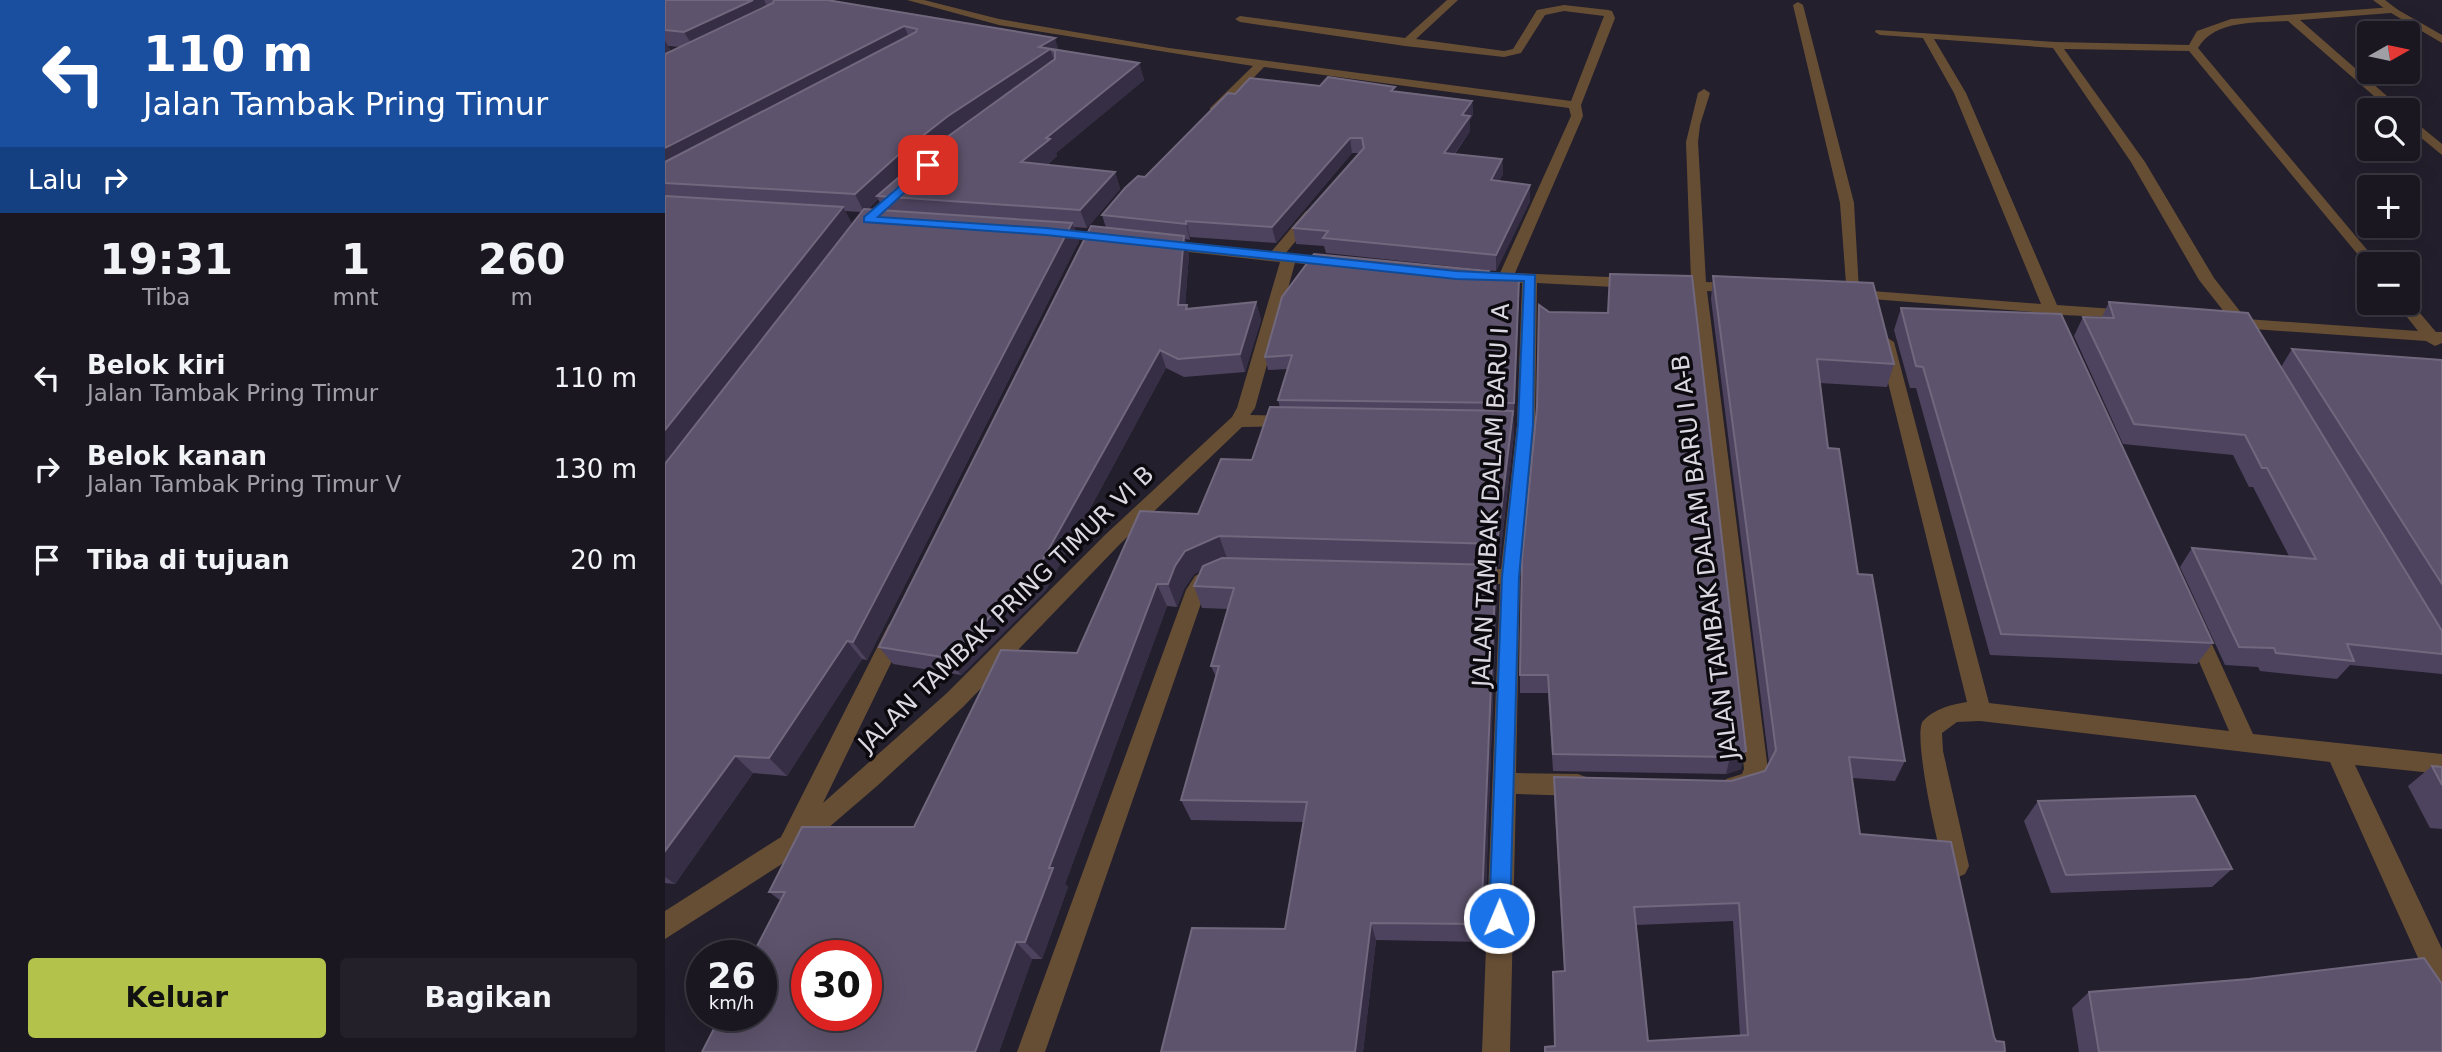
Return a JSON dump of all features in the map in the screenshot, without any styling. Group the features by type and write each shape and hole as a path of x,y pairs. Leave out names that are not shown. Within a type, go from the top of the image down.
{"street":[{"path":"912,0 968,16 1169,51 1575,106"},
{"path":"1405,43 1454,0"},
{"path":"2378,0 2442,40"},
{"path":"1240,19 1405,43 1512,53 1517,51 1541,12 1567,4 1608,13 1610,18 1575,106 1577,116 1506,277"},
{"path":"1798,5 1847,203 1845,294 1878,309 2051,309 2147,317"},
{"path":"2192,48 2201,33 2231,22 2393,10"},
{"path":"2291,17 2383,98"},
{"path":"1880,32 2056,45 2192,48 2362,252"},
{"path":"1926,35 1960,93 2063,335"},
{"path":"2056,45 2138,162 2207,280 2242,324 2256,348"},
{"path":"1200,125 1262,63"},
{"path":"1699,286 1692,142 1694,125 1704,93"},
{"path":"2420,131 2442,151"},
{"name":"JALAN TAMBAK PRING TIMUR VI B","path":"665,926 790,845 869,779 955,699 1113,539 1238,421 1246,408 1282,257 1317,207"},
{"path":"1088,244 1102,220"},
{"path":"1034,230 1088,244 1137,242 1345,264"},
{"path":"1456,275 1755,289"},
{"name":"JALAN TAMBAK DALAM BARU I A","path":"1496,1052 1510,577 1530,278"},
{"name":"JALAN TAMBAK DALAM BARU I A-B","path":"1699,286 1756,771 1751,782 1740,786 1712,787"},
{"path":"1878,309 1980,711"},
{"path":"2415,315 2439,341"},
{"path":"2215,322 2439,341"},
{"path":"1238,421 1306,422"},
{"path":"1031,1052 1196,590 1202,581 1227,569"},
{"path":"1456,576 1510,577"},
{"path":"790,845 907,610"},
{"path":"2188,616 2246,743"},
{"path":"1962,895 1931,751 1931,728 1953,713 1980,711 2442,764"},
{"path":"2338,754 2442,979"},
{"path":"1502,783 1600,785"}],"building":[{"path":"665,0 753,0 684,32 665,30"},
{"path":"774,0 827,0 1055,38 1039,47 1139,63 1046,138 1050,139 1021,162 1115,172 1080,210 877,196 939,143 1055,59 1055,51 1050,49 948,116 897,156 855,194 665,183 665,162 916,32 917,29 904,26 665,148 665,54 773,3"},
{"path":"1328,77 1395,87 1391,91 1472,101 1462,115 1470,116 1444,153 1502,159 1491,180 1530,185 1496,255 1323,238 1328,231 1293,228 1364,148 1362,138 1350,138 1272,227 1186,221 1186,224 1102,215 1125,188 1138,176 1145,177 1228,93 1235,94 1250,78 1320,86"},
{"path":"665,196 843,207 665,430"},
{"path":"864,209 1072,223 853,642 847,641 769,758 735,756 665,851 665,464"},
{"path":"1091,226 1184,236 1178,305 1187,305 1186,309 1256,302 1240,354 1178,359 1160,350 1036,572 948,658 879,647"},
{"path":"1314,254 1489,271 1486,276 1519,279 1514,403 1278,400 1292,355 1265,357 1282,297"},
{"path":"1610,274 1692,276 1746,751 1730,757 1553,754 1548,675 1520,675 1522,559 1537,407 1539,305 1549,312 1608,313"},
{"path":"1713,276 1873,283 1894,364 1817,359 1828,448 1839,449 1858,574 1872,575 1905,761 1849,757 1860,834 1951,842 1994,1037 1996,1041 2004,1042 2005,1052 1545,1052 1545,1047 1555,1046 1553,972 1565,971 1554,777 1731,781 1765,771 1776,750","holes":["1739,903 1748,1035 1648,1041 1634,907"]},
{"path":"2109,302 2248,313 2442,631 2442,654 2347,644 2354,661 2276,653 2274,648 2239,647 2192,548 2316,559 2267,468 2262,468 2245,435 2134,424 2083,317 2114,318"},
{"path":"1901,308 2061,314 2213,643 2001,634 1923,367 1916,366"},
{"path":"2292,349 2442,360 2442,584"},
{"path":"1270,407 1513,411 1497,544 1219,536 1185,551 1168,584 1157,584 1049,868 1053,868 1025,942 1016,942 975,1052 702,1052 713,1031 777,1031 777,940 760,940 785,892 769,892 802,827 914,827 1001,650 1077,653 1140,511 1198,514 1221,459 1252,460"},
{"path":"1222,558 1496,565 1481,924 1371,923 1355,1052 1161,1052 1192,928 1285,929 1307,802 1181,800 1219,666 1211,666 1234,588 1194,586 1203,566"},
{"path":"2432,766 2442,767 2442,785"},
{"path":"2195,796 2232,869 2066,875 2038,801"},
{"path":"2424,958 2442,984 2442,1052 2099,1052 2089,992 2249,979"}],"route":[{"path":"928,165 868,220 1046,231 1483,278 1530,278 1525,425 1510,577 1499,918"}]}
